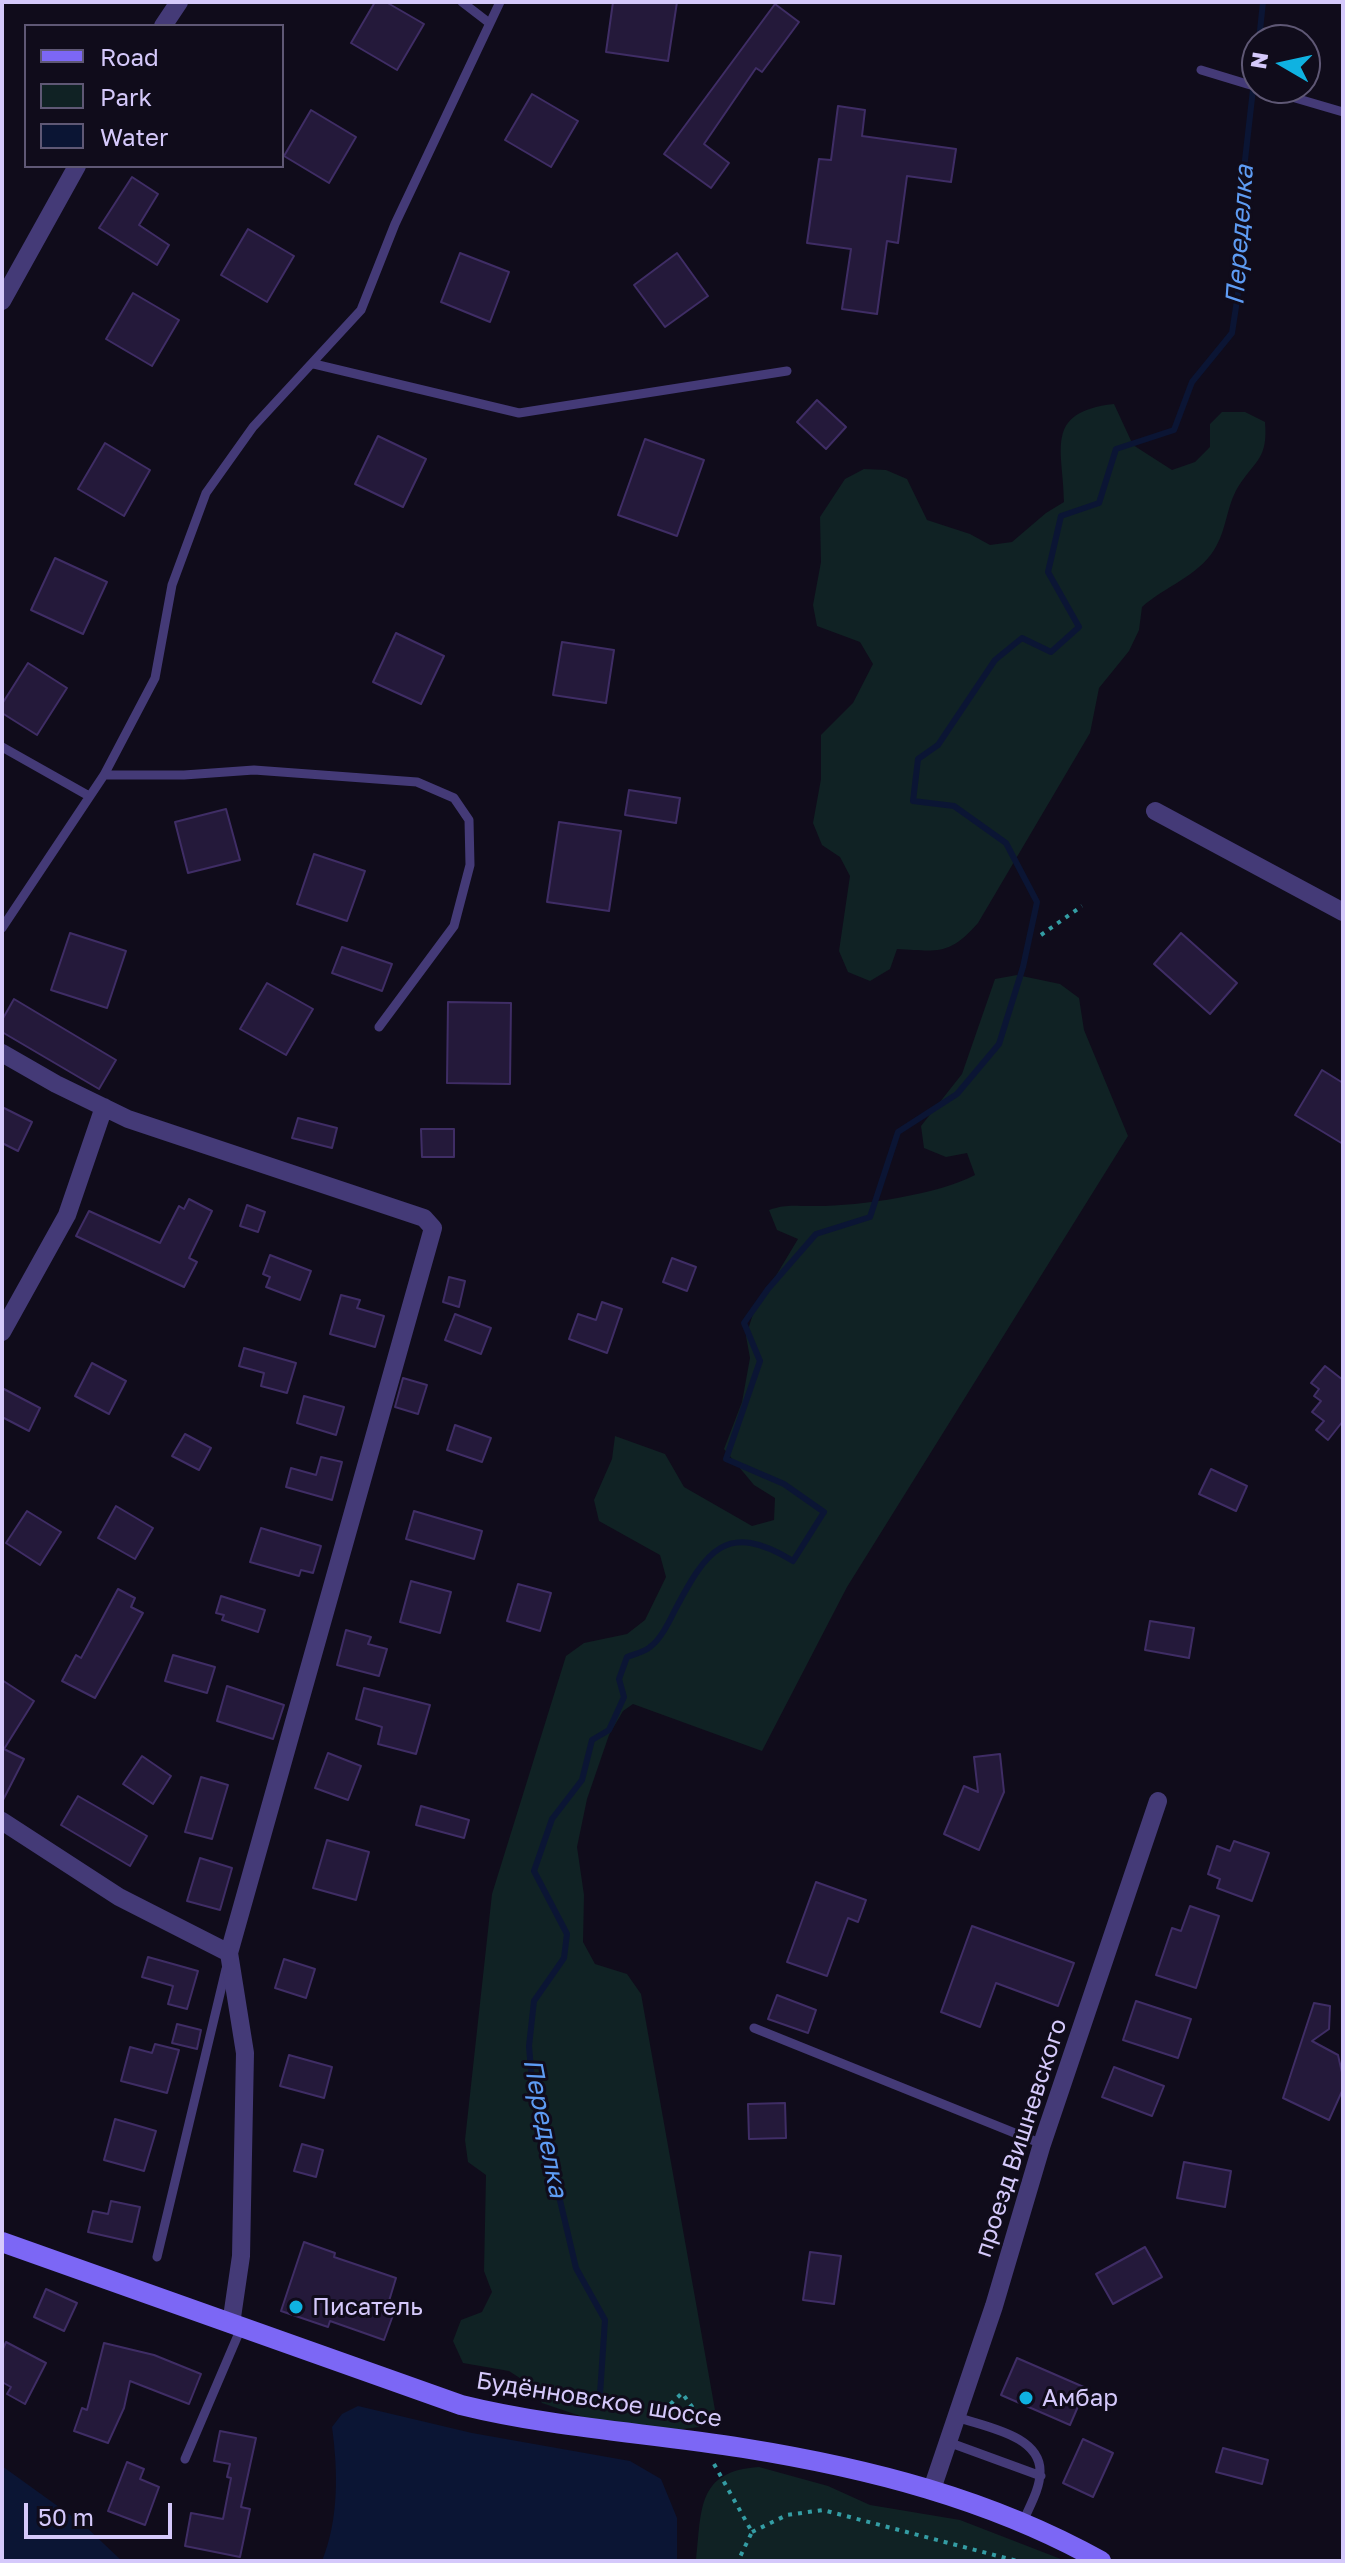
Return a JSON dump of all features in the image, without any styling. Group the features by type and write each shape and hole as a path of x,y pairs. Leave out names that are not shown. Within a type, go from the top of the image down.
{"main road":[{"name":"Будённовское шоссе","path":"2,2242 410,2389 503,2415 743,2448 858,2469 932,2489 1023,2522 1101,2561"}],"street":[{"path":"164,24 179,2"},
{"path":"2,301 76,168"},
{"path":"1155,811 1343,912"},
{"path":"2,1053 128,1119 424,1218 433,1228 229,1953 245,2053 241,2256 236,2326"},
{"path":"2,1332 67,1215 104,1107"},
{"name":"проезд Вишневского","path":"932,2489 994,2306 1042,2144 1158,1801"},
{"path":"2,1821 119,1897 229,1953"}],"lane":[{"path":"462,2 488,22"},
{"path":"2,928 104,775 155,678 172,585 206,493 253,427 361,310 395,224 500,2"},
{"path":"1201,70 1241,82"},
{"path":"1316,104 1343,112"},
{"path":"314,364 519,413 787,371"},
{"path":"2,747 89,796"},
{"path":"104,775 184,775 254,770 417,782 454,798 469,820 470,865 454,926 379,1027"},
{"path":"2,919 12,909"},
{"path":"157,2257 229,1953"},
{"path":"754,2028 1042,2144"},
{"path":"185,2459 236,2326"},
{"path":"956,2417 1023,2440 1039,2461 1041,2476 1023,2522"},
{"path":"948,2442 1041,2476"}],"path":[{"path":"1041,935 1082,906"},
{"path":"655,2420 682,2393"},
{"path":"710,2457 752,2532"},
{"path":"738,2561 752,2532 787,2515 823,2510 1017,2561"}],"green space":[{"path":"1114,404 1133,445 1172,470 1195,462 1210,447 1210,424 1222,412 1245,412 1265,422 1263,451 1234,495 1214,550 1199,567 1142,607 1139,630 1129,651 1099,688 1090,733 978,923 959,941 942,949 897,949 890,969 870,981 848,972 839,951 850,876 840,857 822,845 813,823 821,779 821,735 853,703 873,664 860,642 817,626 813,605 821,562 820,517 845,479 864,469 886,470 907,479 927,520 970,534 990,545 1012,542 1064,502 1061,451 1067,425 1091,408"},
{"path":"1017,975 1060,984 1079,998 1084,1030 1128,1136 847,1587 762,1751 633,1704 623,1711 609,1735 587,1799 577,1847 584,1895 583,1942 595,1964 627,1974 641,1994 715,2410 699,2427 675,2430 607,2425 542,2403 529,2384 509,2371 463,2363 453,2341 461,2320 482,2312 492,2292 484,2271 486,2175 468,2162 465,2140 492,1894 566,1656 584,1643 627,1634 645,1620 666,1577 660,1555 599,1521 594,1500 612,1459 615,1436 665,1454 684,1487 752,1526 774,1520 775,1498 754,1485 724,1449 742,1402 750,1358 746,1336 753,1314 798,1239 777,1230 769,1210 785,1206 829,1206 895,1198 940,1188 975,1175 967,1153 946,1157 924,1148 921,1126 962,1074 995,979"},
{"path":"759,2467 828,2486 870,2505 960,2520 1066,2561 696,2561 702,2510 713,2485 723,2476 738,2470"}],"water":[{"path":"358,2406 472,2433 630,2461 661,2479 677,2518 677,2561 322,2561 332,2529 336,2495 332,2427 342,2414"},
{"path":"2,2466 84,2525 122,2561 2,2561"}],"building":[{"path":"375,2 386,2 424,24 397,70 351,43"},
{"path":"613,2 677,2 668,61 606,52"},
{"path":"775,4 799,22 762,72 756,68 704,144 729,163 711,188 664,154"},
{"path":"532,94 578,121 551,167 505,140"},
{"path":"838,106 865,110 862,136 956,149 951,182 907,176 898,243 887,241 877,314 842,309 851,249 807,243 819,159 831,160"},
{"path":"311,110 356,137 329,183 284,156"},
{"path":"132,177 158,194 139,225 169,245 157,265 99,228"},
{"path":"248,229 294,256 267,302 221,275"},
{"path":"460,253 509,272 490,322 441,302"},
{"path":"677,253 708,296 665,327 634,285"},
{"path":"133,293 179,320 152,366 106,339"},
{"path":"817,400 846,427 826,449 797,422"},
{"path":"378,436 426,459 403,507 355,484"},
{"path":"645,439 704,460 677,536 618,515"},
{"path":"105,443 150,470 124,516 78,489"},
{"path":"55,558 107,582 83,634 31,610"},
{"path":"396,633 444,656 421,704 373,682"},
{"path":"562,642 614,650 606,703 553,695"},
{"path":"28,663 67,688 37,735 2,713 2,704"},
{"path":"629,790 680,798 676,823 625,815"},
{"path":"226,809 240,860 188,873 175,822"},
{"path":"559,822 621,831 609,911 547,902"},
{"path":"314,854 365,871 347,921 297,904"},
{"path":"70,933 126,951 107,1008 51,990"},
{"path":"1181,933 1237,983 1210,1014 1154,964"},
{"path":"342,947 392,964 382,991 332,973"},
{"path":"267,983 313,1009 286,1055 240,1029"},
{"path":"14,999 116,1060 99,1089 2,1032 2,1020"},
{"path":"448,1002 511,1003 510,1084 447,1083"},
{"path":"1322,1070 1343,1083 1343,1144 1295,1115"},
{"path":"2,1107 32,1122 18,1151 2,1143"},
{"path":"298,1118 337,1128 332,1148 292,1138"},
{"path":"421,1129 454,1129 454,1157 422,1157"},
{"path":"189,1199 212,1211 189,1258 197,1262 184,1287 76,1236 89,1211 160,1243 179,1206 184,1209"},
{"path":"247,1205 265,1212 258,1232 240,1226"},
{"path":"270,1255 311,1271 300,1300 266,1287 270,1277 263,1274"},
{"path":"672,1258 696,1267 687,1291 663,1282"},
{"path":"449,1277 465,1281 459,1307 443,1302"},
{"path":"341,1295 360,1300 357,1308 384,1316 375,1347 330,1334"},
{"path":"602,1302 622,1309 607,1353 569,1339 578,1314 596,1320"},
{"path":"455,1314 491,1328 481,1354 445,1340"},
{"path":"244,1348 296,1363 287,1393 261,1386 264,1373 239,1366"},
{"path":"92,1363 126,1381 109,1414 75,1396"},
{"path":"1325,1366 1343,1380 1343,1421 1328,1440 1316,1430 1324,1421 1312,1412 1321,1401 1314,1396 1319,1389 1311,1383"},
{"path":"403,1378 427,1385 418,1414 395,1407"},
{"path":"2,1388 40,1408 29,1431 2,1417"},
{"path":"304,1396 344,1407 336,1435 297,1423"},
{"path":"455,1425 491,1438 482,1462 447,1450"},
{"path":"185,1434 211,1448 199,1470 172,1456"},
{"path":"321,1457 342,1462 332,1500 286,1487 291,1468 316,1475"},
{"path":"1211,1469 1247,1486 1236,1511 1199,1494"},
{"path":"116,1506 153,1528 135,1559 98,1538"},
{"path":"27,1511 61,1532 40,1565 6,1543"},
{"path":"414,1511 482,1531 474,1559 406,1539"},
{"path":"261,1528 321,1546 313,1573 301,1570 299,1576 250,1562"},
{"path":"411,1581 451,1592 440,1633 400,1622"},
{"path":"518,1584 551,1593 540,1631 507,1621"},
{"path":"118,1589 135,1598 131,1607 143,1613 95,1698 62,1681 76,1655 81,1658"},
{"path":"221,1596 265,1610 258,1632 222,1620 224,1615 216,1613"},
{"path":"1150,1621 1194,1628 1189,1658 1145,1650"},
{"path":"346,1630 371,1637 368,1644 387,1649 379,1676 337,1665"},
{"path":"173,1655 215,1667 207,1693 165,1681"},
{"path":"2,1680 34,1701 4,1749 24,1759 2,1802"},
{"path":"227,1686 284,1705 273,1739 217,1721"},
{"path":"364,1688 430,1705 416,1754 378,1744 382,1727 356,1719"},
{"path":"328,1753 361,1766 348,1800 315,1788"},
{"path":"1000,1754 1004,1792 979,1850 944,1834 964,1786 978,1792 974,1757"},
{"path":"142,1756 171,1776 153,1804 123,1784"},
{"path":"201,1777 228,1785 212,1839 185,1832"},
{"path":"78,1796 147,1836 130,1866 61,1825"},
{"path":"421,1806 469,1820 464,1838 416,1825"},
{"path":"327,1840 369,1852 356,1900 313,1888"},
{"path":"1234,1841 1269,1853 1252,1901 1217,1888 1220,1879 1208,1874 1217,1846 1230,1851"},
{"path":"200,1858 232,1868 220,1910 187,1901"},
{"path":"816,1882 866,1900 858,1922 848,1918 827,1976 787,1962"},
{"path":"1190,1906 1219,1916 1196,1988 1156,1975 1172,1928 1181,1931"},
{"path":"972,1926 1074,1963 1058,2006 996,1983 980,2027 941,2012"},
{"path":"148,1957 198,1971 187,2009 168,2004 173,1986 142,1977"},
{"path":"284,1959 315,1969 306,1998 275,1988"},
{"path":"777,1995 816,2010 808,2033 768,2019"},
{"path":"1136,2001 1191,2019 1178,2058 1123,2040"},
{"path":"1314,2003 1330,2006 1329,2029 1312,2041 1338,2055 1343,2077 1343,2089 1329,2120 1283,2098"},
{"path":"177,2024 201,2030 197,2049 172,2043"},
{"path":"155,2044 179,2050 167,2093 121,2081 130,2047 152,2053"},
{"path":"289,2055 332,2067 324,2098 280,2086"},
{"path":"1114,2067 1164,2086 1152,2116 1102,2097"},
{"path":"785,2103 786,2138 749,2139 748,2104"},
{"path":"115,2119 156,2131 144,2171 104,2160"},
{"path":"302,2144 323,2150 316,2177 294,2171"},
{"path":"1184,2162 1231,2171 1225,2207 1177,2198"},
{"path":"111,2201 140,2207 132,2242 88,2232 93,2211 108,2214"},
{"path":"304,2242 335,2253 334,2257 396,2278 389,2301 397,2304 384,2340 330,2321 328,2327 281,2311"},
{"path":"1145,2247 1162,2277 1113,2304 1096,2274"},
{"path":"810,2252 841,2256 834,2304 803,2300"},
{"path":"46,2289 77,2303 64,2331 34,2317"},
{"path":"6,2342 46,2363 25,2404 7,2394 11,2387 2,2382 2,2351"},
{"path":"104,2343 154,2355 201,2374 189,2404 130,2381 124,2408 108,2443 74,2431 82,2408 87,2410"},
{"path":"1017,2358 1086,2388 1070,2425 1001,2395"},
{"path":"220,2431 256,2438 241,2507 250,2509 240,2557 185,2546 191,2513 223,2519 231,2478 227,2477 230,2464 214,2461"},
{"path":"1083,2439 1113,2453 1093,2497 1063,2483"},
{"path":"1223,2448 1268,2460 1262,2484 1216,2472"},
{"path":"127,2462 144,2469 140,2479 159,2487 145,2525 108,2511"}],"waterway":[{"name":"Переделка","path":"1261,24 1263,2"},
{"name":"Переделка","path":"600,2394 605,2320 576,2268 532,2082 529,2046 534,2001 564,1958 567,1934 534,1871 552,1819 582,1780 592,1740 609,1730 624,1697 619,1679 627,1657 645,1650 658,1640 697,1572 720,1548 734,1543 751,1543 793,1561 824,1512 784,1484 726,1459 760,1361 744,1323 768,1289 816,1234 870,1217 898,1132 957,1094 999,1044 1023,967 1037,902 1006,843 954,806 913,801 918,759 938,745 995,660 1022,638 1051,652 1079,627 1048,572 1061,516 1099,503 1116,449 1174,430 1192,382 1232,333 1243,261 1244,169 1251,104"}],"place":[{"name":"Писатель","path":"296,2307"},
{"name":"Амбар","path":"1026,2398"}]}
